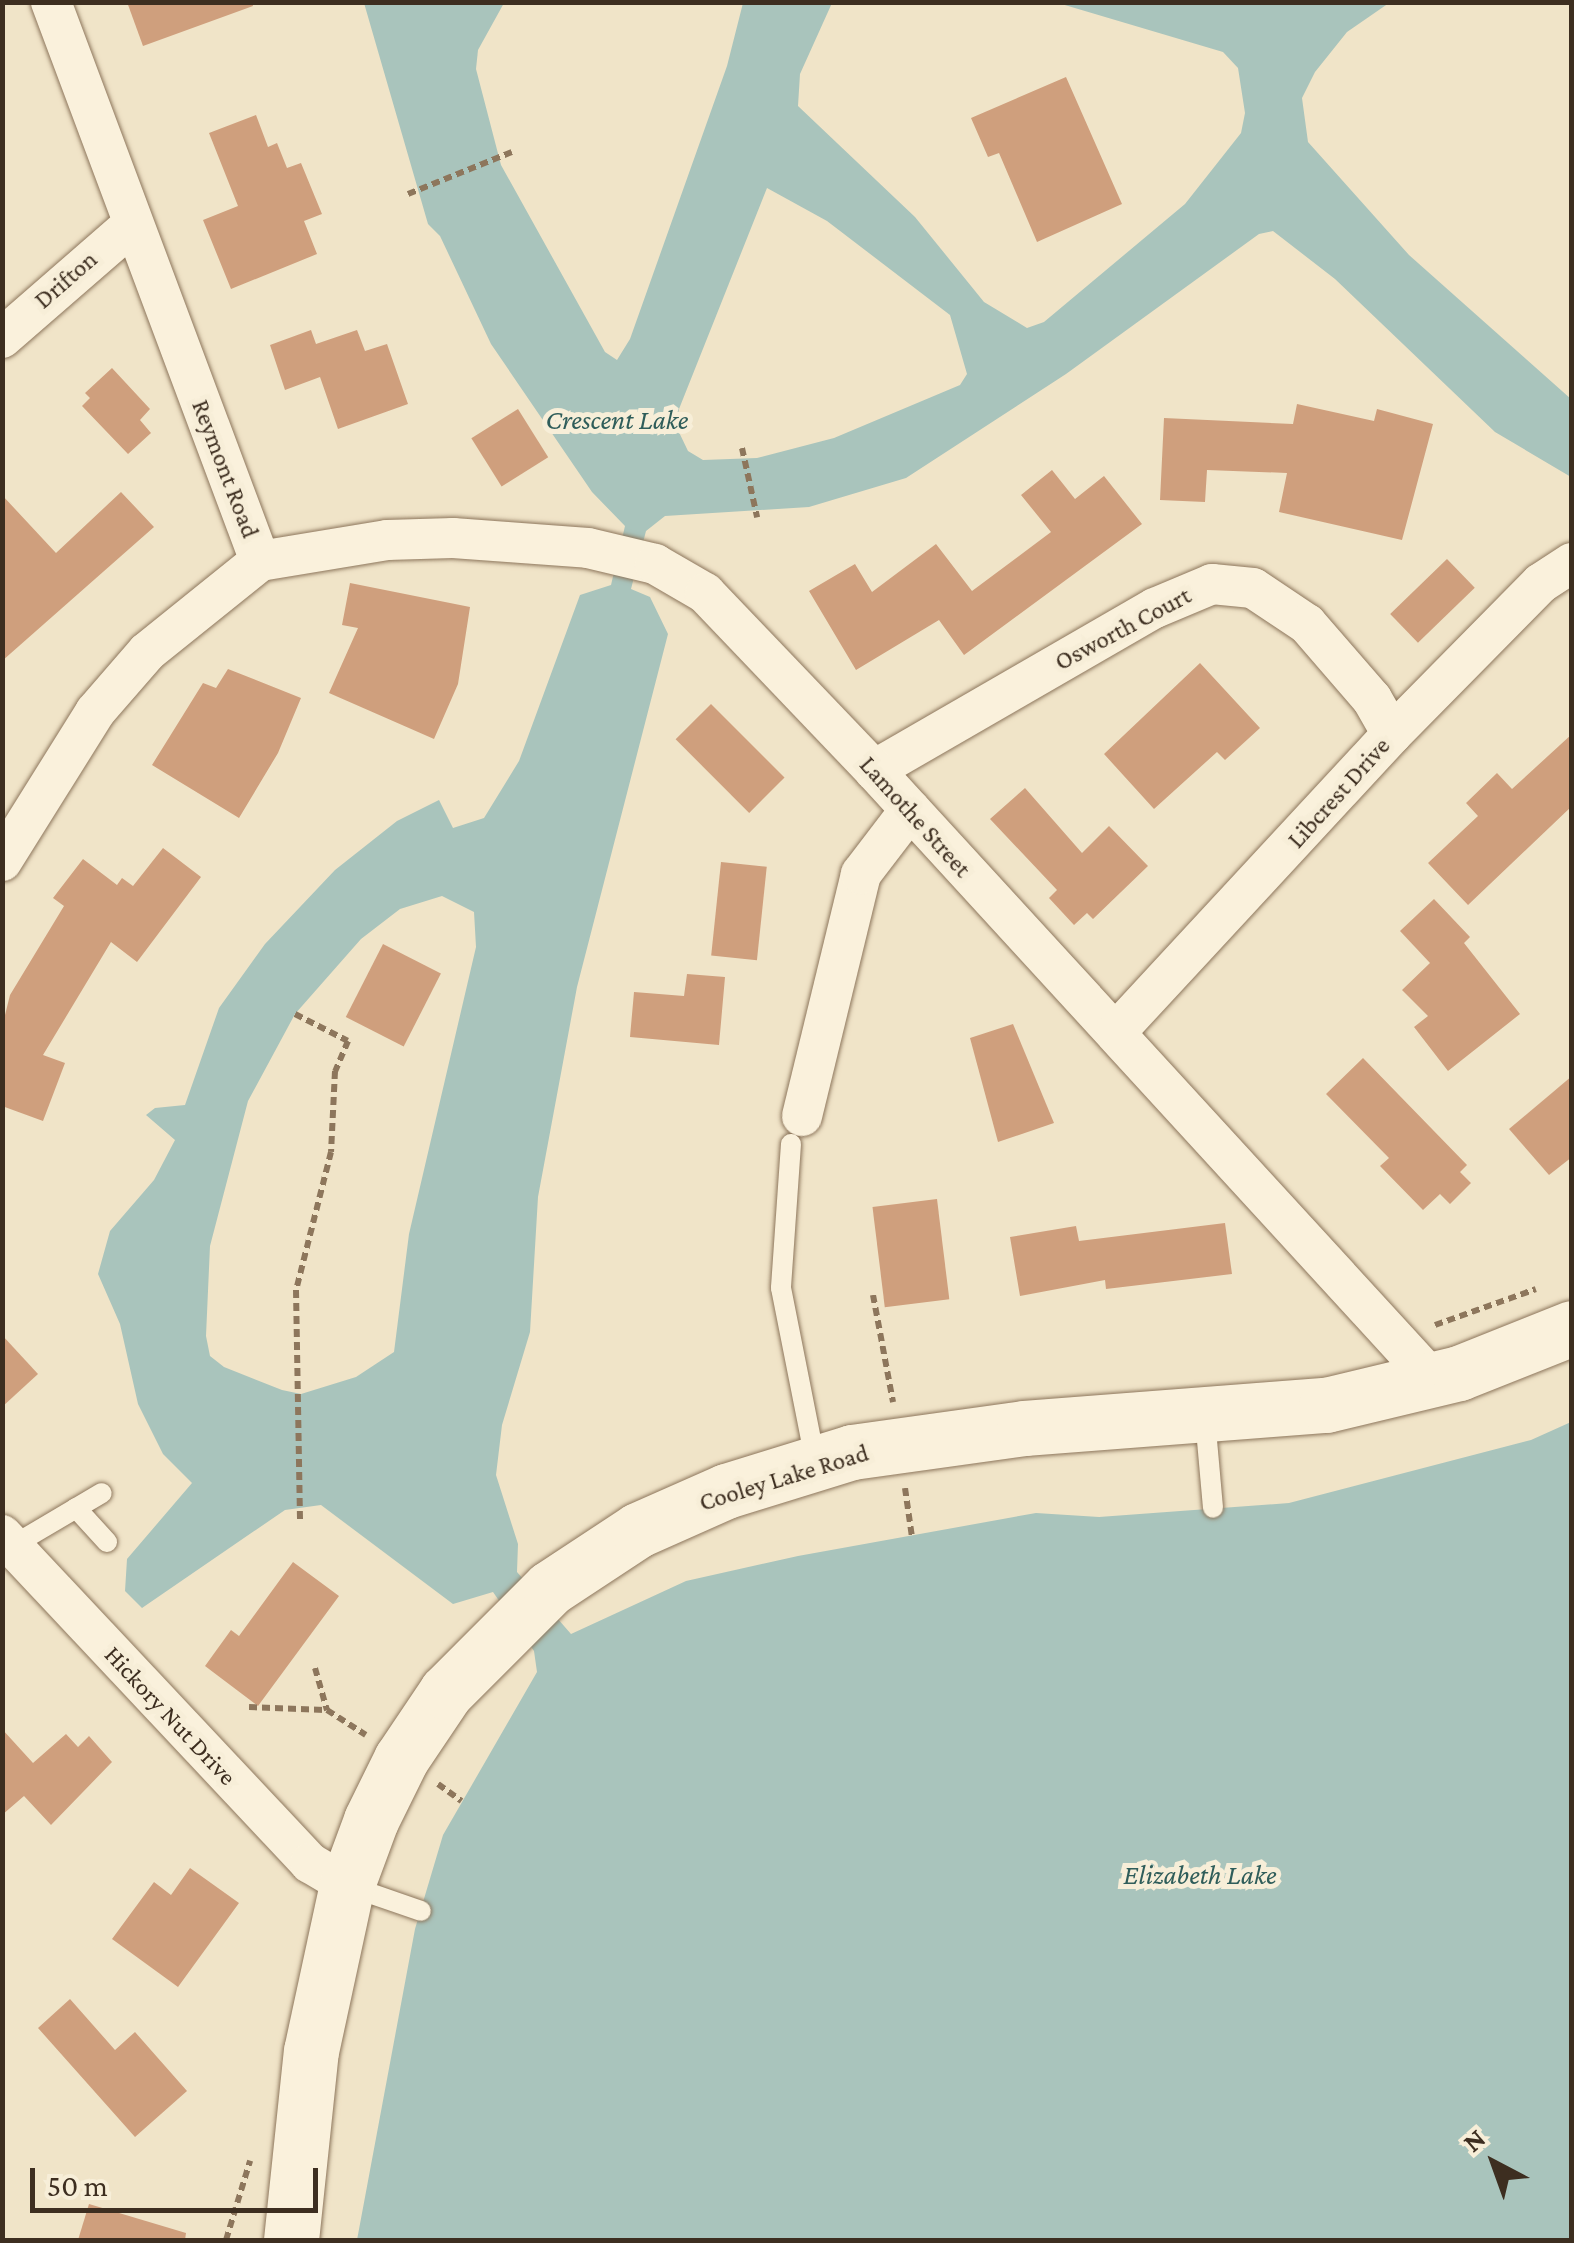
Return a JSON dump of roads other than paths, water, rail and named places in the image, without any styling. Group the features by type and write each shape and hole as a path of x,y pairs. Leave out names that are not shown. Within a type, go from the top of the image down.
{"main road":[{"name":"Cooley Lake Road","path":"291,2240 311,2051 347,1885 401,1759 446,1692 498,1634 550,1588 638,1530 816,1462 1024,1428 1326,1405 1433,1380 1563,1306"}],"street":[{"name":"Reymont Road","path":"2,861 95,712 147,652 260,561 51,2"},
{"name":"Drifton","path":"2,338 132,225"},
{"name":"Lamothe Street","path":"260,561 404,539 628,557 705,592 874,770 1433,1380"},
{"name":"Libcrest Drive","path":"1116,1032 1392,734 1541,583 1572,563"},
{"name":"Osworth Court","path":"874,770 1155,608 1212,584 1252,588 1307,624 1372,699 1392,734"},
{"path":"797,1130 861,874 910,810"},
{"name":"Hickory Nut Drive","path":"7,1540 283,1835 347,1885"}],"lane":[{"path":"797,1130 781,1288 816,1462"},
{"path":"1205,1416 1213,1508"},
{"path":"7,1540 102,1493"},
{"path":"76,1508 107,1542"},
{"path":"347,1885 420,1911"}],"water":[{"name":"Elizabeth Lake","path":"364,3 504,3 478,50 476,69 501,165 605,352 617,360 630,339 727,66 743,3 832,3 800,74 798,106 915,217 984,302 1027,328 1044,322 1185,204 1241,133 1245,113 1238,68 1223,52 1058,3 1389,3 1347,32 1315,72 1302,98 1308,142 1409,255 1571,399 1571,477 1495,432 1335,279 1273,231 1259,234 1066,374 906,478 809,507 665,516 646,531 631,589 650,597 668,634 577,987 538,1197 530,1332 502,1425 496,1475 518,1544 517,1572 571,1634 686,1581 798,1556 1036,1513 1099,1517 1289,1503 1531,1440 1571,1422 1571,2240 357,2240 415,1929 443,1835 537,1672 534,1651 493,1592 453,1604 321,1505 285,1510 142,1608 125,1591 127,1559 192,1483 163,1454 138,1404 120,1324 98,1274 110,1231 154,1180 175,1140 146,1115 155,1108 185,1105 219,1008 265,944 335,870 397,821 439,800 453,828 484,818 519,761 580,595 611,585 625,526 592,492 491,344 440,236 428,224","holes":["767,188 827,221 950,315 967,374 960,385 834,438 757,458 703,460 688,451 676,426 679,409","442,896 474,912 476,947 409,1234 394,1352 356,1377 301,1394 282,1390 224,1367 210,1356 206,1336 210,1246 248,1101 295,1014 361,939 400,909"]}],"water label":[{"name":"Crescent Lake","path":"617,420"}]}
